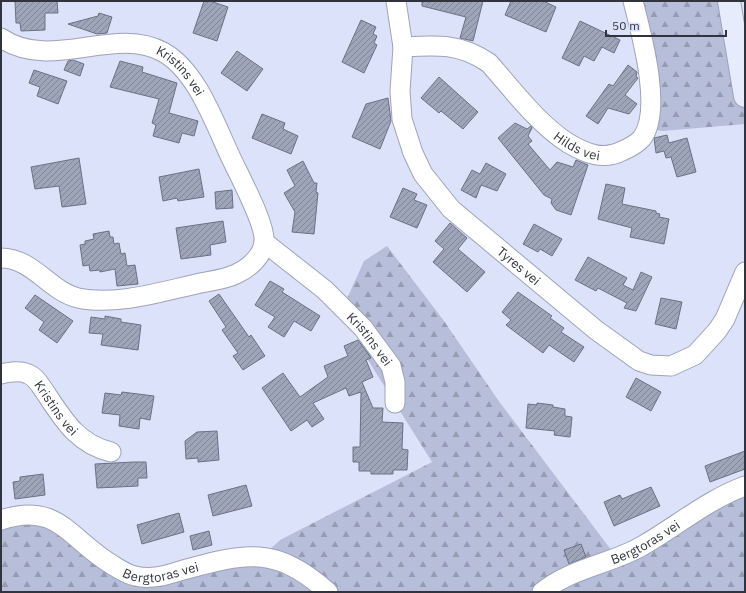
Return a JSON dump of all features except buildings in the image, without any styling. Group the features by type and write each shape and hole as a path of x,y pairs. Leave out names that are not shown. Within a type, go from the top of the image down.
{"street":[{"name":"Tyres vei","path":"396,1 402,47 400,91 402,119 413,153 431,186 451,209 596,330 639,361 650,365 671,366 695,355 717,330 725,319 745,272"},
{"name":"Hilds vei","path":"402,47 441,45 458,47 480,57 489,63 549,128 566,142 590,154 611,155 628,149 642,137 648,126 650,116 647,61 633,1"},
{"path":"729,1 745,96"},
{"name":"Kristins vei","path":"1,38 19,47 38,51 142,44 164,52 175,61 186,72 210,113 247,191 260,223 264,242 325,290 363,328 390,366 395,382 395,403"},
{"path":"1,258 25,263 57,287 77,298 113,300 166,291 236,274 257,258 264,242"},
{"name":"Kristins vei","path":"1,374 13,372 29,374 37,381 76,434 90,445 110,452"},
{"name":"Bergtoras vei","path":"542,592 574,574 636,549 713,500 745,486"},
{"name":"Bergtoras vei","path":"1,520 20,514 29,514 53,519 106,561 124,572 135,576 160,576 226,558 261,556 291,565 311,578 328,592"}],"green space":[{"path":"644,1 732,1 745,60 745,124 663,131 645,129 638,28"},
{"path":"387,246 444,321 498,400 612,551 745,493 745,592 1,592 1,525 24,517 102,555 172,577 263,556 280,540 432,462 366,357 345,303 364,261"}]}
